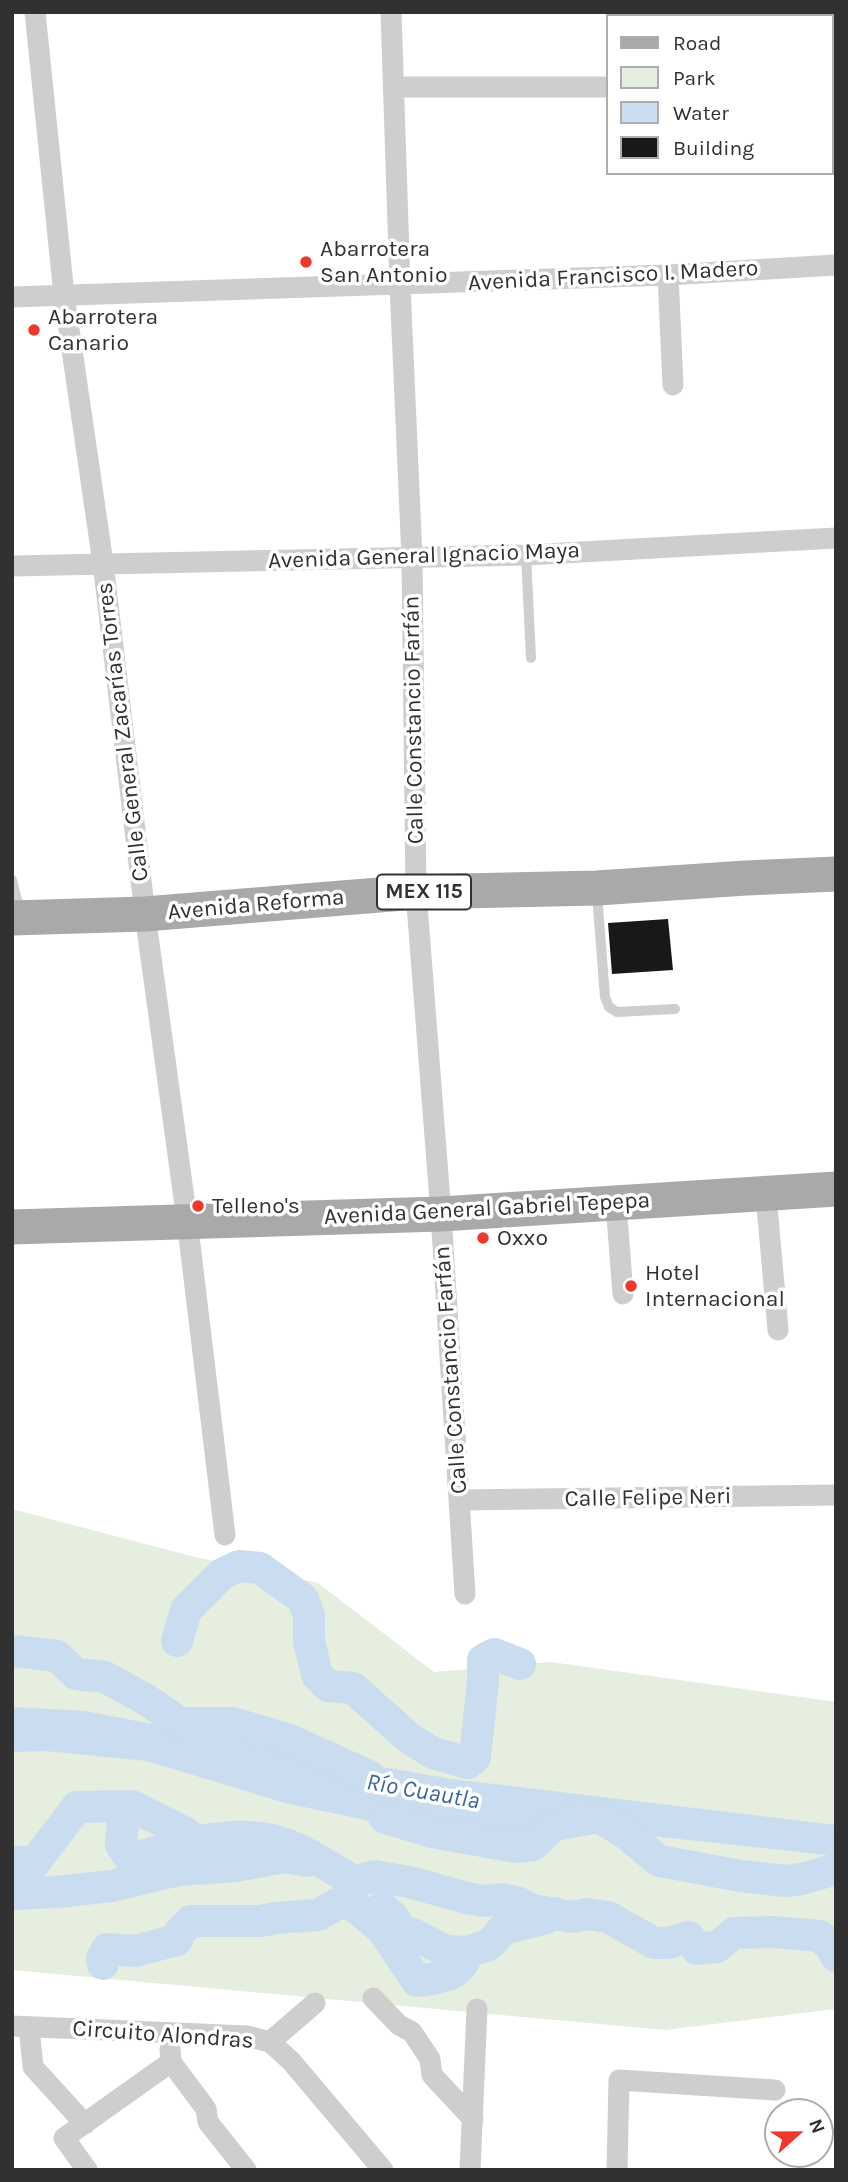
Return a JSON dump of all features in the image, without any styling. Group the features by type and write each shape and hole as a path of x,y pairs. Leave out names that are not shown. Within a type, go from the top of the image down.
{"main road":[{"name":"Avenida Reforma","path":"17,918 145,914 416,892 597,888 836,874"},
{"name":"Avenida General Gabriel Tepepa","path":"12,1227 441,1214 836,1189"}],"street":[{"name":"Calle General Zacarías Torres","path":"34,12 64,295 103,563 225,1535"},
{"name":"Calle Constancio Farfán","path":"391,12 412,558 416,892 441,1214 465,1594"},
{"path":"393,87 606,87"},
{"name":"Avenida Francisco I. Madero","path":"12,297 668,275 836,265"},
{"path":"668,275 673,386"},
{"name":"Avenida General Ignacio Maya","path":"12,566 526,555 836,538"},
{"path":"766,1195 778,1330"},
{"path":"617,1204 623,1294"},
{"name":"Calle Felipe Neri","path":"460,1500 836,1496"},
{"path":"373,1998 399,2025 412,2032 430,2059 432,2075 472,2119"},
{"path":"270,2042 316,2003"},
{"path":"470,2170 477,2009"},
{"path":"20,2026 33,2067 85,2124"},
{"name":"Circuito Alondras","path":"20,2026 247,2036 270,2042 291,2061 383,2170"},
{"path":"169,2033 171,2062 206,2109 208,2122 246,2170"},
{"path":"87,2170 64,2138 171,2062"},
{"path":"617,2170 619,2080 775,2090"}],"lane":[{"path":"526,555 531,658"},
{"path":"12,880 17,918"},
{"path":"597,888 605,997 609,1007 617,1012 675,1009"}],"green space":[{"path":"12,1509 195,1557 318,1583 434,1672 551,1662 836,1702 836,2009 665,2030 12,1970"}],"water":[{"path":"12,1707 85,1711 452,1779 836,1825 836,1856 588,1829 537,1833 413,1830 285,1803 147,1761 45,1751 12,1752"}],"building":[{"path":"668,919 673,970 612,974 608,923"}],"waterway":[{"path":"177,1641 186,1610 222,1574 239,1566 260,1568 303,1599 309,1615 309,1641 317,1675 328,1686 353,1688 409,1738 433,1753 468,1763 475,1757 483,1660 494,1654 520,1664"},
{"path":"12,1651 57,1656 76,1674 105,1677 145,1699 180,1723 233,1723 290,1740 369,1776"},
{"path":"12,1862 35,1862 77,1807 132,1806 184,1832 196,1841 241,1837 279,1842 355,1882 374,1876 409,1882 467,1898 485,1901 503,1899 533,1910 572,1917 587,1914 608,1917 654,1943 667,1943 689,1937 697,1949 717,1947 734,1933 774,1932 820,1936 830,1945 836,1956"},
{"path":"116,1807 123,1821 121,1845 131,1859 185,1843 209,1845"},
{"name":"Río Cuautla","path":"385,1818 432,1832 516,1847 533,1845 554,1825 599,1817 624,1832 659,1861 740,1876 786,1881 836,1869"},
{"path":"12,1894 111,1886 179,1870 235,1866 285,1857 308,1861"},
{"path":"103,1964 102,1958 107,1949 135,1951 177,1940 180,1932 191,1921 261,1921 318,1915 339,1903 352,1904 382,1929 417,1981 456,1971 465,1960 466,1952"},
{"path":"382,1907 393,1917 402,1932 413,1934 446,1951 466,1952 489,1945 503,1929 543,1919 555,1913"}],"place":[{"name":"Abarrotera San Antonio","path":"306,262"},
{"name":"Abarrotera Canario","path":"34,330"},
{"name":"Telleno's","path":"198,1206"},
{"name":"Oxxo","path":"483,1238"},
{"name":"Hotel Internacional","path":"631,1286"}]}
